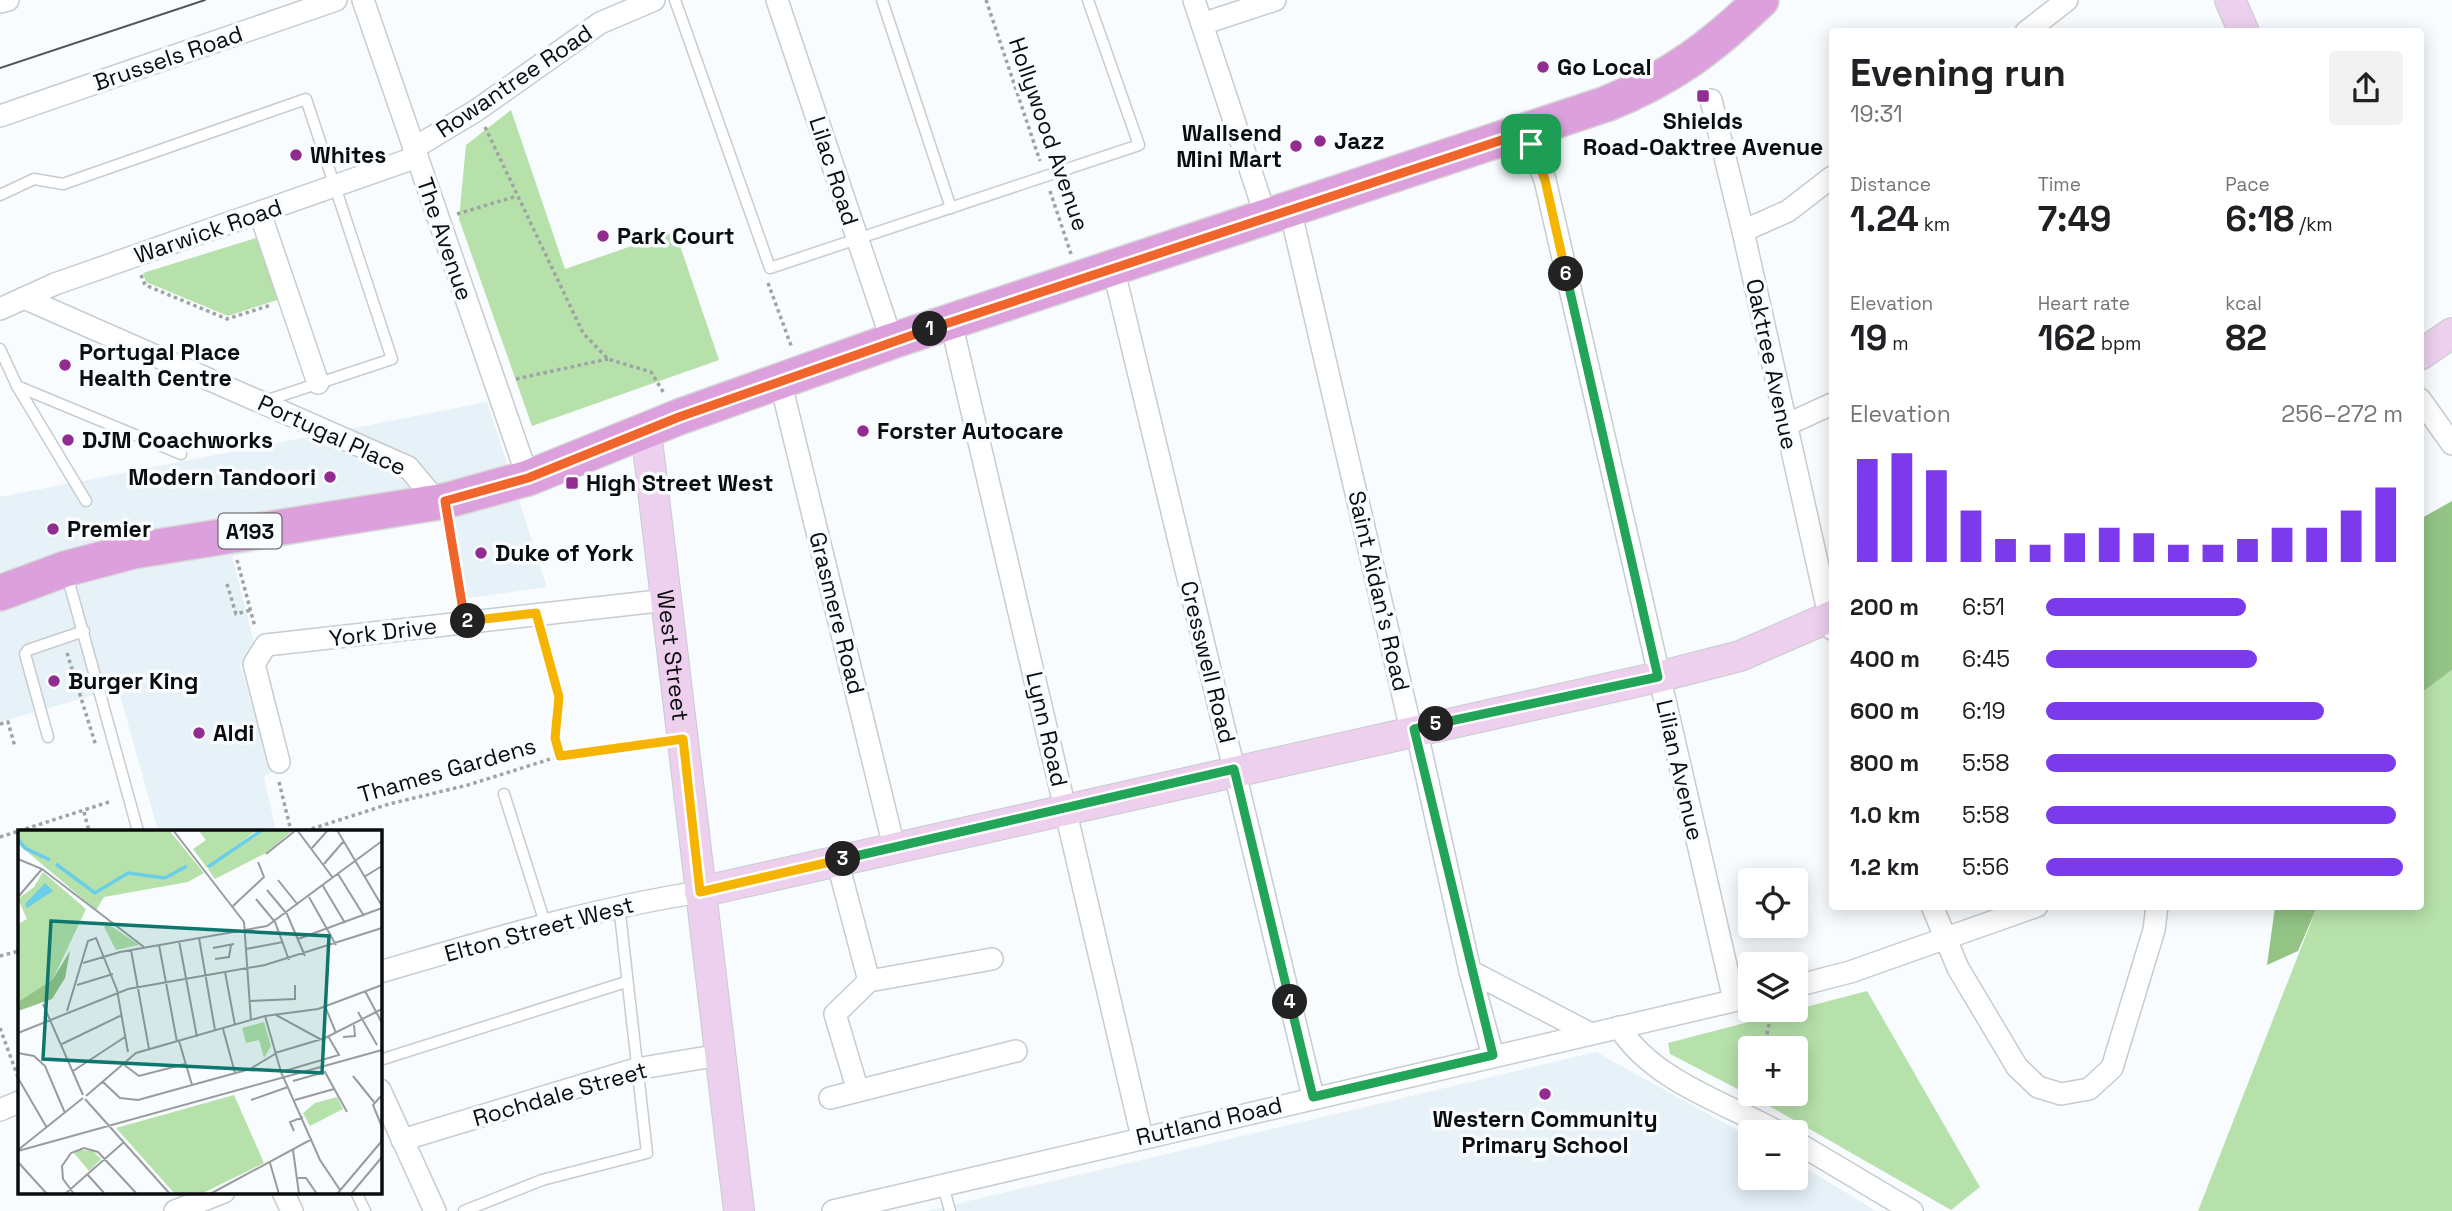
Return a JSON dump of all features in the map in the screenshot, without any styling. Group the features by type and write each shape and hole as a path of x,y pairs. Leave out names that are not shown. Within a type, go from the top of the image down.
{"main road":[{"name":"A193","path":"0,593 65,569 133,551 441,501 528,478 679,417 891,341 1606,104 1667,78 1724,36 1761,0"}],"street":[{"path":"0,2 8,0"},
{"name":"Brussels Road","path":"0,116 335,0"},
{"name":"The Avenue","path":"363,0 528,478"},
{"name":"Rowantree Road","path":"415,152 600,23 654,0"},
{"name":"Lilac Road","path":"777,0 891,341"},
{"name":"Saint Aidan's Road","path":"1194,0 1278,214 1408,717 1414,729 1470,971 1493,1055"},
{"path":"1202,24 1275,0"},
{"path":"2030,28 2067,0"},
{"path":"2230,0 2242,28"},
{"name":"Oaktree Avenue","path":"1710,100 1744,231 1829,612"},
{"name":"Lilian Avenue","path":"1526,132 1545,180 1658,677 1738,984"},
{"name":"Warwick Road","path":"0,309 134,257 335,186 415,152"},
{"path":"1744,231 1788,211 1829,179"},
{"path":"260,213 318,383"},
{"name":"Cresswell Road","path":"1113,267 1313,1097"},
{"name":"Portugal Place","path":"24,298 408,467 441,501"},
{"name":"Lynn Road","path":"951,322 1142,1137"},
{"path":"2424,352 2452,333"},
{"name":"Grasmere Road","path":"791,376 894,847"},
{"path":"1786,425 1829,405"},
{"path":"2424,405 2452,444"},
{"name":"West Street","path":"646,431 739,1211"},
{"name":"York Drive","path":"264,649 536,613 667,600"},
{"path":"700,892 1234,769 1658,677 1740,656 1829,622"},
{"path":"264,649 254,664 279,762"},
{"path":"837,860 869,981"},
{"name":"Elton Street West","path":"382,971 545,923 618,905 700,892"},
{"path":"1933,910 1958,968 2024,1076 2046,1091 2070,1094 2097,1083 2116,1058 2154,930 2156,910"},
{"path":"1808,983 1850,972 2026,910"},
{"path":"858,1091 835,1014 869,981 992,959"},
{"path":"1470,971 1591,1034"},
{"name":"Rutland Road","path":"833,1211 1738,1000"},
{"path":"1619,1027 1629,1042 1655,1067 1755,1120"},
{"path":"830,1098 1016,1051"},
{"name":"Rochdale Street","path":"402,1140 636,1069 720,1055"},
{"path":"382,1095 435,1211"},
{"path":"0,1110 18,1102"},
{"path":"1808,1149 1912,1211"},
{"path":"175,1211 219,1194"},
{"path":"284,1194 292,1211"}],"lane":[{"path":"675,0 770,268 1139,145 1088,0"},
{"path":"882,0 951,208"},
{"path":"0,195 34,179 63,184 306,99 392,359 261,402"},
{"path":"0,349 17,386 86,501"},
{"path":"17,386 181,454"},
{"path":"65,569 138,830"},
{"path":"536,613 559,697"},
{"path":"48,737 25,654 28,650 84,631"},
{"path":"504,794 545,923"},
{"path":"464,1211 542,1180 648,1153 618,905"},
{"path":"382,1059 626,982"},
{"path":"943,1185 950,1211"},
{"path":"357,1194 365,1211"}],"path":[{"name":"Hollywood Avenue","path":"986,0 1080,279"},
{"path":"477,110 583,333 608,359 651,373 679,417"},
{"path":"438,220 517,196"},
{"path":"134,257 145,285 227,319 289,299"},
{"path":"770,268 766,276 791,376"},
{"path":"494,383 608,359"},
{"path":"441,501 465,622"},
{"path":"230,534 264,649"},
{"path":"227,584 236,614 251,610"},
{"path":"63,638 96,749"},
{"path":"559,697 555,738 560,756"},
{"path":"0,724 8,722 15,747"},
{"name":"Thames Gardens","path":"310,830 389,803 468,785 560,756 683,739"},
{"path":"279,762 283,773 277,776 290,830"},
{"path":"22,830 112,803 109,793"},
{"path":"84,812 89,830"},
{"path":"0,837 18,831"},
{"path":"0,956 18,951"},
{"path":"0,1028 18,1077"}],"shaded area":[{"path":"487,402 547,587 462,599 445,518 232,556 254,642 240,665 272,772 264,777 276,830 158,830 118,688 0,722 0,497"},
{"name":"Western Community Primary School","path":"1596,1052 1738,1130 1738,1190 1808,1190 1808,1169 1876,1211 927,1211"}],"green space":[{"path":"511,110 565,269 675,231 719,360 532,426 459,219 466,145"},
{"path":"256,238 280,299 228,316 146,282 143,273"},
{"path":"2452,501 2452,670 2424,691 2424,517"},
{"path":"2452,670 2452,1211 2198,1211 2316,910 2424,910 2424,691"},
{"path":"2275,910 2316,910 2298,951 2267,965"},
{"path":"1867,991 1980,1187 1951,1210 1808,1128 1808,1120 1794,1120 1769,1106 1808,1106 1808,1036 1738,1036 1738,1089 1670,1054 1668,1043 1748,1022 1808,1022 1808,1006"}],"tram line":[{"path":"0,68 205,0"}],"place":[{"name":"Go Local","path":"1543,67"},
{"name":"Shields Road-Oaktree Avenue","path":"1703,96"},
{"name":"Jazz","path":"1320,141"},
{"name":"Wallsend Mini Mart","path":"1296,146"},
{"name":"Whites","path":"296,155"},
{"name":"Park Court","path":"603,236"},
{"name":"Portugal Place Health Centre","path":"65,365"},
{"name":"Forster Autocare","path":"863,431"},
{"name":"DJM Coachworks","path":"68,440"},
{"name":"Modern Tandoori","path":"330,477"},
{"name":"High Street West","path":"572,483"},
{"name":"Premier","path":"53,529"},
{"name":"Duke of York","path":"481,553"},
{"name":"Burger King","path":"54,681"},
{"name":"Aldi","path":"199,733"},
{"name":"Western Community Primary School","path":"1545,1094"}],"route":[{"path":"1526,132 1531,144 1545,180 1658,677 1414,729 1470,971 1493,1055 1313,1097 1234,769 700,892 683,739 560,756 555,738 559,697 536,613 465,622 445,501 528,478 679,417 780,380 1113,267 1526,132"}]}
